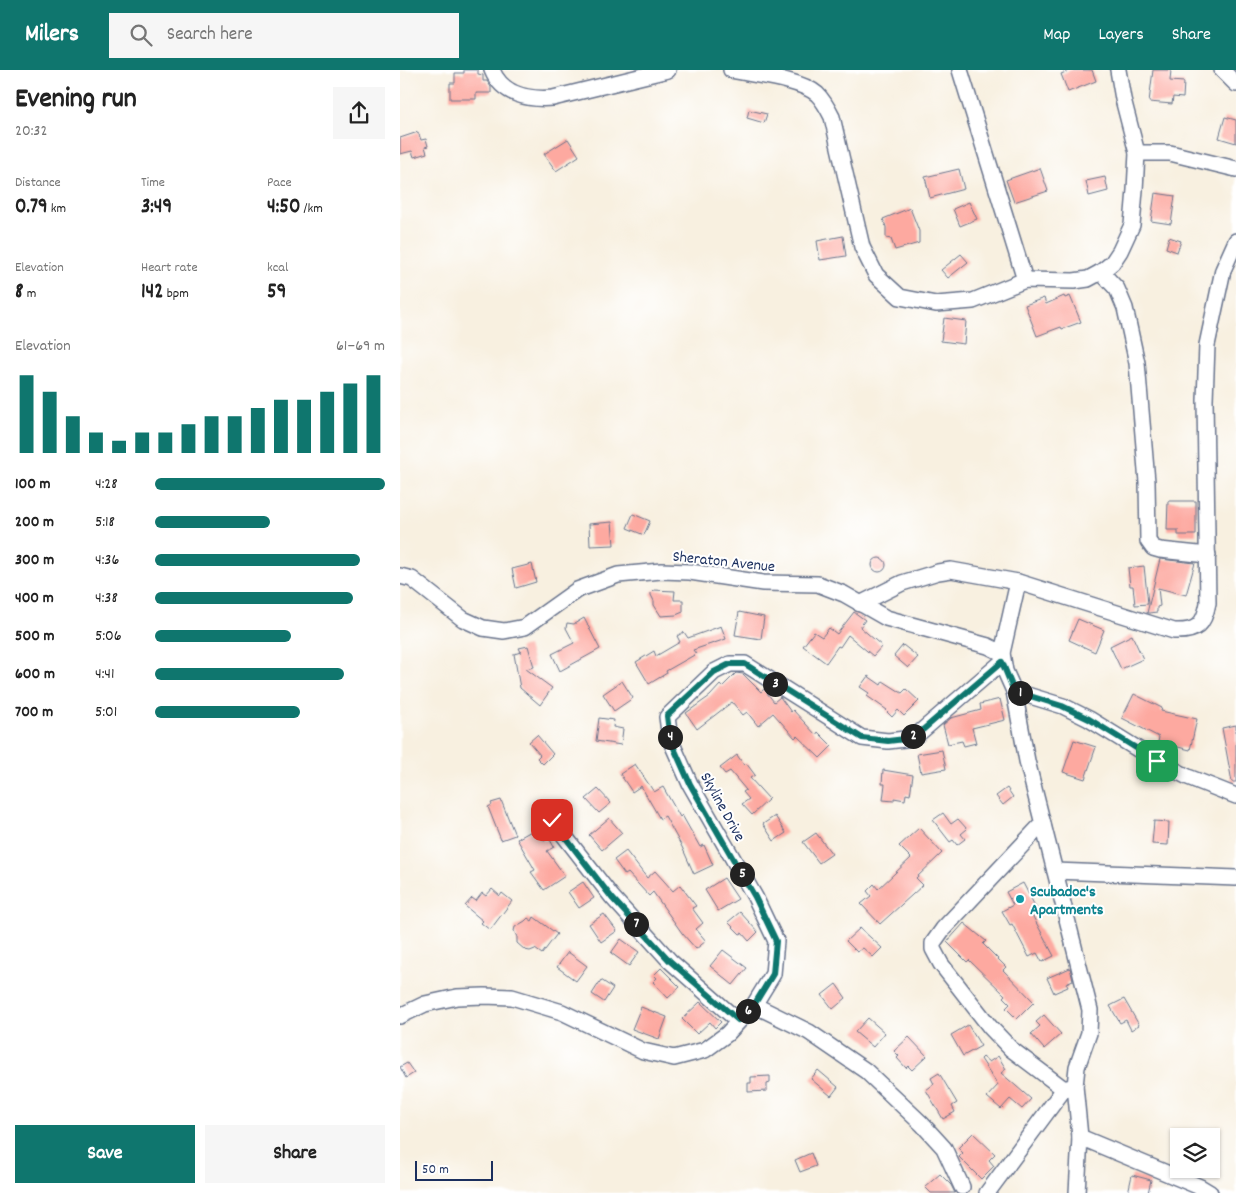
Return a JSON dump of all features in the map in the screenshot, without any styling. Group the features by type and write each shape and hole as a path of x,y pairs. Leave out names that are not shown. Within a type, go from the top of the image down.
{"street":[{"path":"492,70 494,76 506,88 520,96 537,99 553,98 668,70"},
{"path":"731,70 806,87 817,94 826,105 832,117 862,248 876,275 900,296 936,304 972,301 1025,280 1074,281 1088,279 1112,263 1132,225 1137,154 1123,99 1118,70"},
{"path":"960,70 1025,280"},
{"path":"1222,70 1236,84"},
{"path":"1137,154 1170,153 1236,168"},
{"path":"860,604 902,583 951,570 1018,582 1174,631 1189,632 1201,625 1206,615 1208,603 1205,400 1207,344 1224,270 1236,241"},
{"path":"1101,272 1116,289 1125,308 1137,363 1146,482 1148,541 1153,548 1160,550 1208,555"},
{"name":"Sheraton Avenue","path":"400,576 412,580 463,619 483,628 504,631 525,627 577,590 618,575 690,572 763,583 818,584 844,594 886,618 988,646 1002,657"},
{"path":"986,1193 1069,1087 1089,1033 1090,1010 1027,761 1014,691 1002,657 1018,582"},
{"name":"Skyline Drive","path":"400,1016 425,1004 457,997 512,997 562,1012 643,1051 674,1058 705,1050 727,1034 754,1005 773,974 776,941 755,897 690,784 670,739 667,716 714,672 730,664 745,664 862,738 888,741 905,739 918,734 931,724 1002,657"},
{"path":"1014,691 1062,706 1089,719 1157,761 1188,777 1236,796"},
{"path":"552,820 612,898 664,954 738,1020"},
{"path":"1043,823 942,929 933,943 933,949 941,964 990,1027 1012,1049 1069,1087 1080,1137 1077,1193"},
{"path":"1055,871 1236,878"},
{"path":"754,1005 809,1032 866,1071 922,1124 944,1148 962,1187"},
{"path":"1080,1137 1200,1187 1210,1193"}],"building":[{"path":"464,70 478,70 478,74 483,75 483,81 487,81 491,87 491,93 476,93 476,99 450,99 450,83 455,83 455,73 464,73"},
{"path":"1071,70 1092,70 1096,81 1068,92 1061,74"},
{"path":"1153,70 1171,70 1170,81 1184,82 1183,98 1173,97 1172,104 1149,102"},
{"path":"749,110 767,114 764,123 747,118"},
{"path":"1225,117 1236,120 1236,143 1219,138"},
{"path":"418,132 421,140 426,139 428,146 425,147 427,153 414,157 412,151 400,154 400,138"},
{"path":"568,139 579,156 556,171 544,154"},
{"path":"1040,168 1048,191 1014,202 1006,180"},
{"path":"959,169 964,189 930,198 925,177"},
{"path":"1105,177 1108,191 1089,196 1086,181"},
{"path":"1155,193 1175,196 1171,224 1151,221"},
{"path":"969,202 977,219 960,226 953,209"},
{"path":"910,208 919,231 919,243 895,250 891,239 886,238 886,227 883,219"},
{"path":"843,236 846,256 820,260 817,241"},
{"path":"1169,237 1181,241 1177,252 1166,248"},
{"path":"961,254 968,262 948,278 941,270"},
{"path":"1064,296 1065,298 1070,296 1081,322 1037,336 1025,305 1044,298 1046,304"},
{"path":"944,318 966,321 964,344 941,341"},
{"path":"1168,501 1196,501 1196,535 1178,535 1178,530 1167,530"},
{"path":"633,514 650,521 644,535 627,528"},
{"path":"612,522 614,545 590,546 589,524"},
{"path":"879,558 884,560 886,565 884,570 879,572 874,570 872,565 874,560"},
{"path":"1160,559 1195,563 1186,595 1158,588 1160,606 1157,607 1157,612 1147,613"},
{"path":"532,564 536,582 516,588 512,569"},
{"path":"1144,566 1148,604 1135,605 1133,586 1130,586 1128,568"},
{"path":"654,590 675,591 674,600 683,600 683,612 676,615 661,616 654,605 651,595"},
{"path":"739,612 764,617 761,639 735,635"},
{"path":"854,612 865,620 860,627 882,646 873,656 848,635 826,663 803,646 814,632 822,637 829,628 837,634"},
{"path":"584,618 600,649 560,671 552,654 574,643 566,628 567,623 574,624"},
{"path":"1078,619 1104,630 1095,652 1069,640"},
{"path":"721,626 726,639 693,650 696,654 666,671 667,673 649,684 636,662 654,651 656,656 680,642 677,636 684,632 688,638"},
{"path":"1132,635 1143,659 1121,669 1110,646"},
{"path":"903,645 918,657 908,668 894,656"},
{"path":"528,646 534,667 526,669 552,688 540,705 520,688 514,654 521,652 519,648"},
{"path":"736,673 743,674 761,692 764,689 774,702 780,697 791,712 793,710 816,735 818,732 832,746 820,758 797,736 795,738 773,713 758,726 747,712 743,715 732,702 697,729 686,713 710,696 720,685 722,687"},
{"path":"868,676 881,685 883,681 902,693 906,689 919,701 904,716 898,710 892,717 887,710 867,696 869,693 860,687"},
{"path":"622,681 633,698 614,711 603,694"},
{"path":"1134,694 1162,708 1161,711 1197,719 1190,750 1158,742 1159,737 1122,718"},
{"path":"1000,699 1005,720 972,728 976,743 964,746 962,741 948,744 943,725 951,718 981,710 980,704"},
{"path":"599,718 614,720 613,727 623,729 621,745 596,741"},
{"path":"1236,725 1236,782 1232,782 1222,728"},
{"path":"537,735 553,754 543,764 537,758 540,755 529,742"},
{"path":"1074,740 1096,747 1085,779 1063,772"},
{"path":"942,750 946,769 921,773 917,754"},
{"path":"737,755 755,775 750,778 769,799 752,815 742,804 749,799 743,792 746,790 730,771 725,774 720,768"},
{"path":"635,764 654,792 663,787 700,847 704,845 713,865 694,874 665,816 660,819 641,786 632,792 620,774"},
{"path":"883,770 913,775 910,795 906,794 905,800 894,798 894,801 883,800 885,784 882,784"},
{"path":"1007,788 1013,797 1003,805 996,796"},
{"path":"598,789 611,803 599,813 586,799"},
{"path":"501,800 515,835 501,840 488,807 492,805 491,803"},
{"path":"943,813 951,824 958,819 967,829 961,834 965,839 957,845 953,840 950,842 933,820"},
{"path":"775,816 786,833 774,841 763,824"},
{"path":"609,818 622,833 602,850 589,835"},
{"path":"1154,821 1169,822 1168,845 1152,844"},
{"path":"537,828 544,841 549,838 554,847 547,851 565,876 544,890 531,872 535,870 517,839"},
{"path":"919,828 942,853 916,878 923,885 880,924 861,904 871,896 867,891 874,884 878,889 911,858 899,846"},
{"path":"816,833 832,854 819,863 803,842"},
{"path":"626,851 647,878 655,871 673,891 680,885 696,906 692,908 703,923 696,929 706,941 696,949 682,933 653,892 649,896 628,873 625,875 614,860"},
{"path":"724,878 738,899 718,911 705,890"},
{"path":"583,882 594,898 579,908 568,892"},
{"path":"1023,883 1037,910 1031,913 1054,956 1042,962 1037,953 1029,957 1012,924 1010,925 1002,911 1013,905 1006,892"},
{"path":"492,889 500,896 502,893 512,901 490,930 481,923 483,921 465,906 472,898 476,901 482,893 486,896"},
{"path":"740,912 758,932 749,941 728,922"},
{"path":"604,914 617,931 601,942 589,924"},
{"path":"534,917 557,934 542,954 535,949 525,950 517,943 514,931 515,927 528,918 532,921"},
{"path":"964,923 986,941 983,944 1006,967 1003,970 1034,1002 1017,1019 1006,1008 1010,1004 1003,997 1005,995 969,960 967,962 947,942"},
{"path":"860,928 882,948 873,957 863,948 857,952 846,941"},
{"path":"621,939 639,952 629,966 611,953"},
{"path":"723,950 747,968 733,985 710,966"},
{"path":"568,952 587,966 576,981 557,967"},
{"path":"661,968 680,987 668,998 653,982 657,978 654,975"},
{"path":"1070,968 1073,980 1066,983 1068,987 1054,993 1047,978"},
{"path":"601,980 613,988 604,1002 592,994"},
{"path":"836,984 846,998 833,1009 822,995"},
{"path":"1124,999 1139,1025 1131,1030 1126,1020 1120,1023 1110,1006"},
{"path":"700,1002 721,1022 715,1028 710,1022 697,1034 682,1019"},
{"path":"641,1007 667,1017 659,1039 632,1029"},
{"path":"1044,1015 1061,1034 1044,1049 1031,1034 1040,1026 1036,1022"},
{"path":"868,1018 885,1033 873,1047 855,1032"},
{"path":"968,1025 981,1046 963,1056 951,1035"},
{"path":"909,1037 927,1056 912,1070 908,1066 906,1068 897,1058 899,1056 894,1051"},
{"path":"998,1056 1006,1069 1001,1073 1031,1099 1022,1109 1010,1099 1001,1109 987,1097 998,1085 981,1059 983,1057 989,1062"},
{"path":"407,1063 414,1073 406,1078 400,1067"},
{"path":"818,1070 838,1087 831,1096 811,1079"},
{"path":"939,1073 957,1103 952,1106 955,1112 943,1119 926,1090 934,1084 931,1078"},
{"path":"770,1076 767,1091 748,1092 748,1083 751,1083 751,1077"},
{"path":"973,1133 995,1154 989,1160 994,1166 981,1179 959,1157 963,1153 958,1148"},
{"path":"811,1153 816,1166 800,1172 795,1160"},
{"path":"940,1174 951,1185 955,1193 931,1193 925,1187"},
{"path":"1132,1175 1151,1180 1148,1193 1128,1193"}],"place":[{"name":"Scubadoc's Apartments","path":"1020,899"}],"route":[{"path":"552,820 612,898 670,961 738,1020 754,1005 773,974 776,941 755,897 690,784 670,739 667,716 714,672 730,664 745,664 862,738 888,741 905,739 918,734 1002,662 1014,691 1062,706 1089,719 1157,761"}]}
